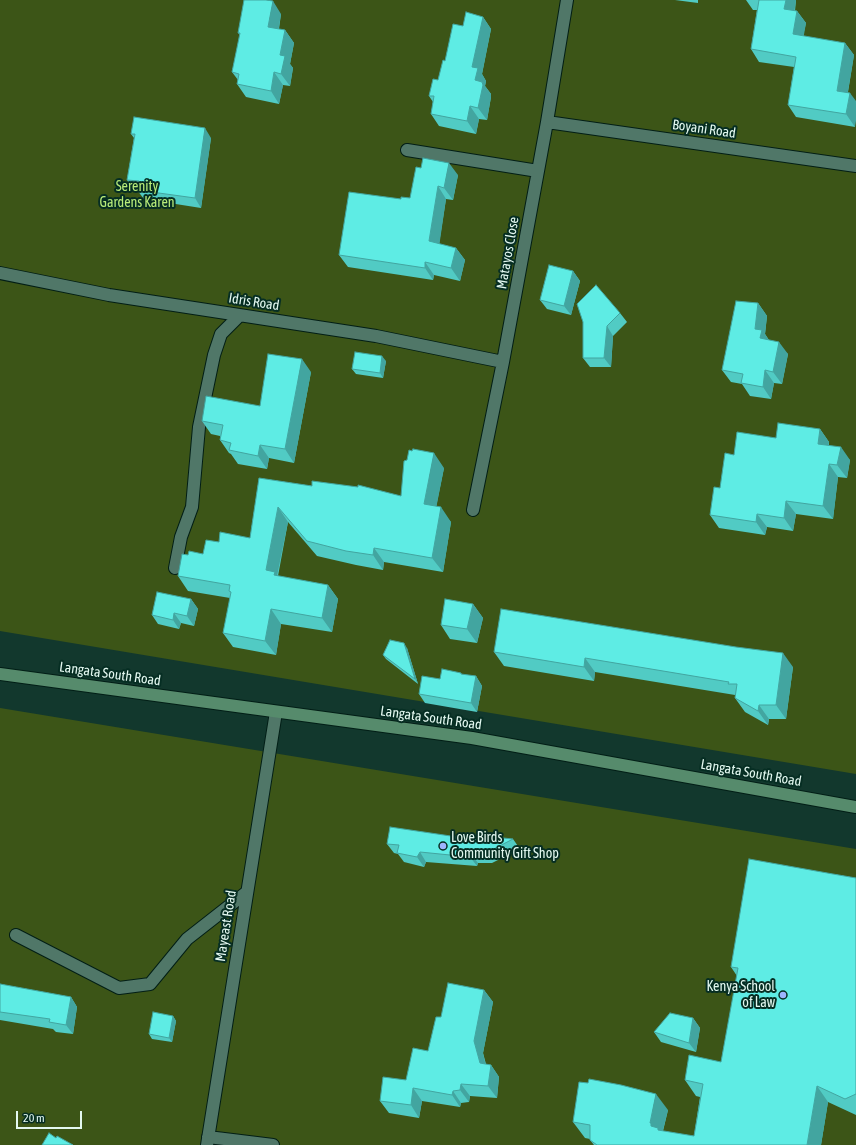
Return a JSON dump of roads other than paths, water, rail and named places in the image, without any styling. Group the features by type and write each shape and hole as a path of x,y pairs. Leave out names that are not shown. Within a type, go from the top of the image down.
{"street":[{"name":"Matayos Close","path":"473,510 503,362 547,122 567,0"},
{"name":"Boyani Road","path":"547,122 856,166"},
{"path":"407,150 538,172"},
{"name":"Idris Road","path":"0,273 109,295 376,336 503,362"},
{"path":"175,568 181,537 192,507 199,427 214,355 221,334 240,315"},
{"name":"Langata South Road","path":"0,674 472,738 856,804"},
{"name":"Mayeast Road","path":"207,1141 276,712"},
{"path":"16,935 119,988 150,984 187,939 247,892"},
{"path":"207,1141 273,1145"}],"place":[{"name":"Love Birds Community Gift Shop","path":"443,846"},
{"name":"Kenya School of Law","path":"783,995"}],"park label":[{"name":"Serenity Gardens Karen","path":"137,196"}]}
